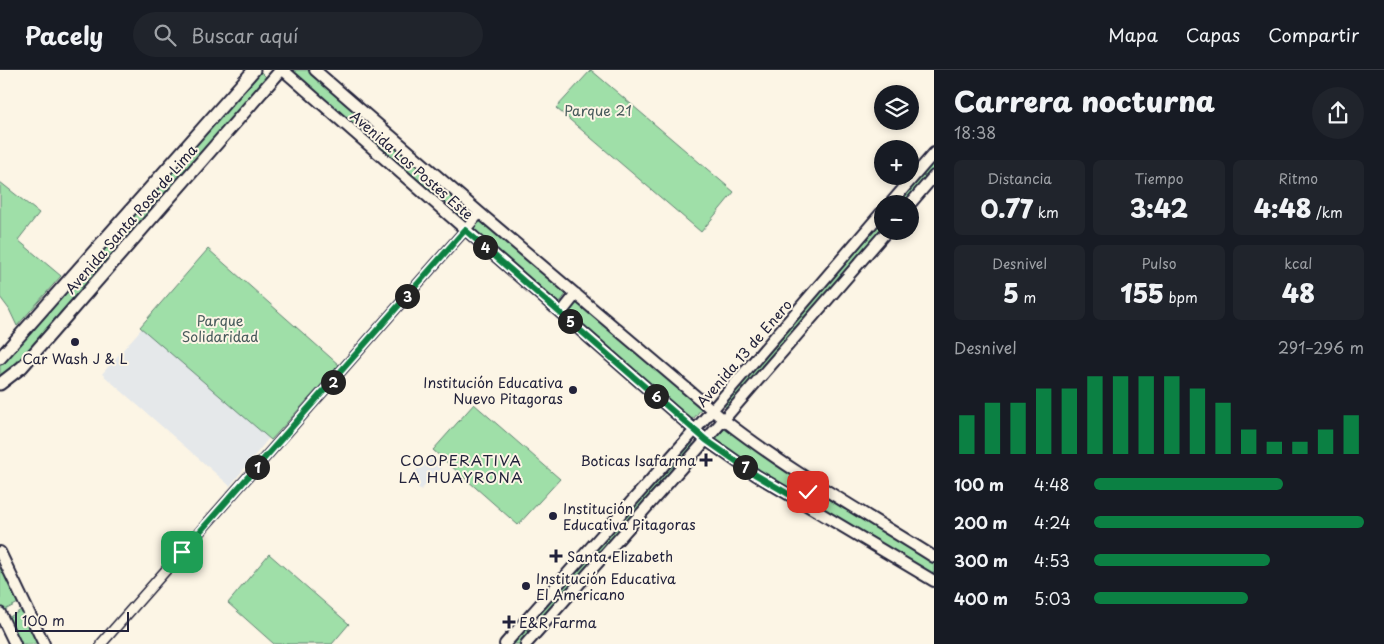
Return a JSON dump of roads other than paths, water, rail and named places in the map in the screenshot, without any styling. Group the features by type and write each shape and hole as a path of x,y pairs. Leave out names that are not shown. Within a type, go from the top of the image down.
{"main road":[{"name":"Avenida Santa Rosa de Lima","path":"0,358 254,70"},
{"name":"Avenida Santa Rosa de Lima","path":"0,384 22,367 282,70"},
{"name":"Avenida Los Postes Este","path":"282,70 706,440 756,475 934,581"},
{"name":"Avenida Los Postes Este","path":"315,70 724,420 752,442 934,557"},
{"path":"898,195 934,152"},
{"path":"918,195 934,176"},
{"name":"Avenida 13 de Enero","path":"505,644 695,430 874,221"},
{"name":"Avenida 13 de Enero","path":"526,644 724,420 879,240"},
{"path":"561,313 576,294"},
{"path":"802,502 814,482"},
{"path":"0,552 44,644"},
{"path":"0,613 15,644"}],"street":[{"path":"101,644 480,213"}],"place":[{"name":"Car Wash J & L","path":"75,342"},
{"name":"Institución Educativa Nuevo Pitagoras","path":"573,390"},
{"name":"Boticas Isafarma","path":"706,460"},
{"name":"Institución Educativa Pitagoras","path":"553,516"},
{"name":"Santa Elizabeth","path":"556,556"},
{"name":"Institución Educativa El Americano","path":"526,586"},
{"name":"E&R Farma","path":"509,622"}],"district":[{"name":"COOPERATIVA LA HUAYRONA","path":"461,468"}],"park label":[{"name":"Parque 21","path":"598,110"},
{"name":"Parque Solidaridad","path":"220,328"}]}
